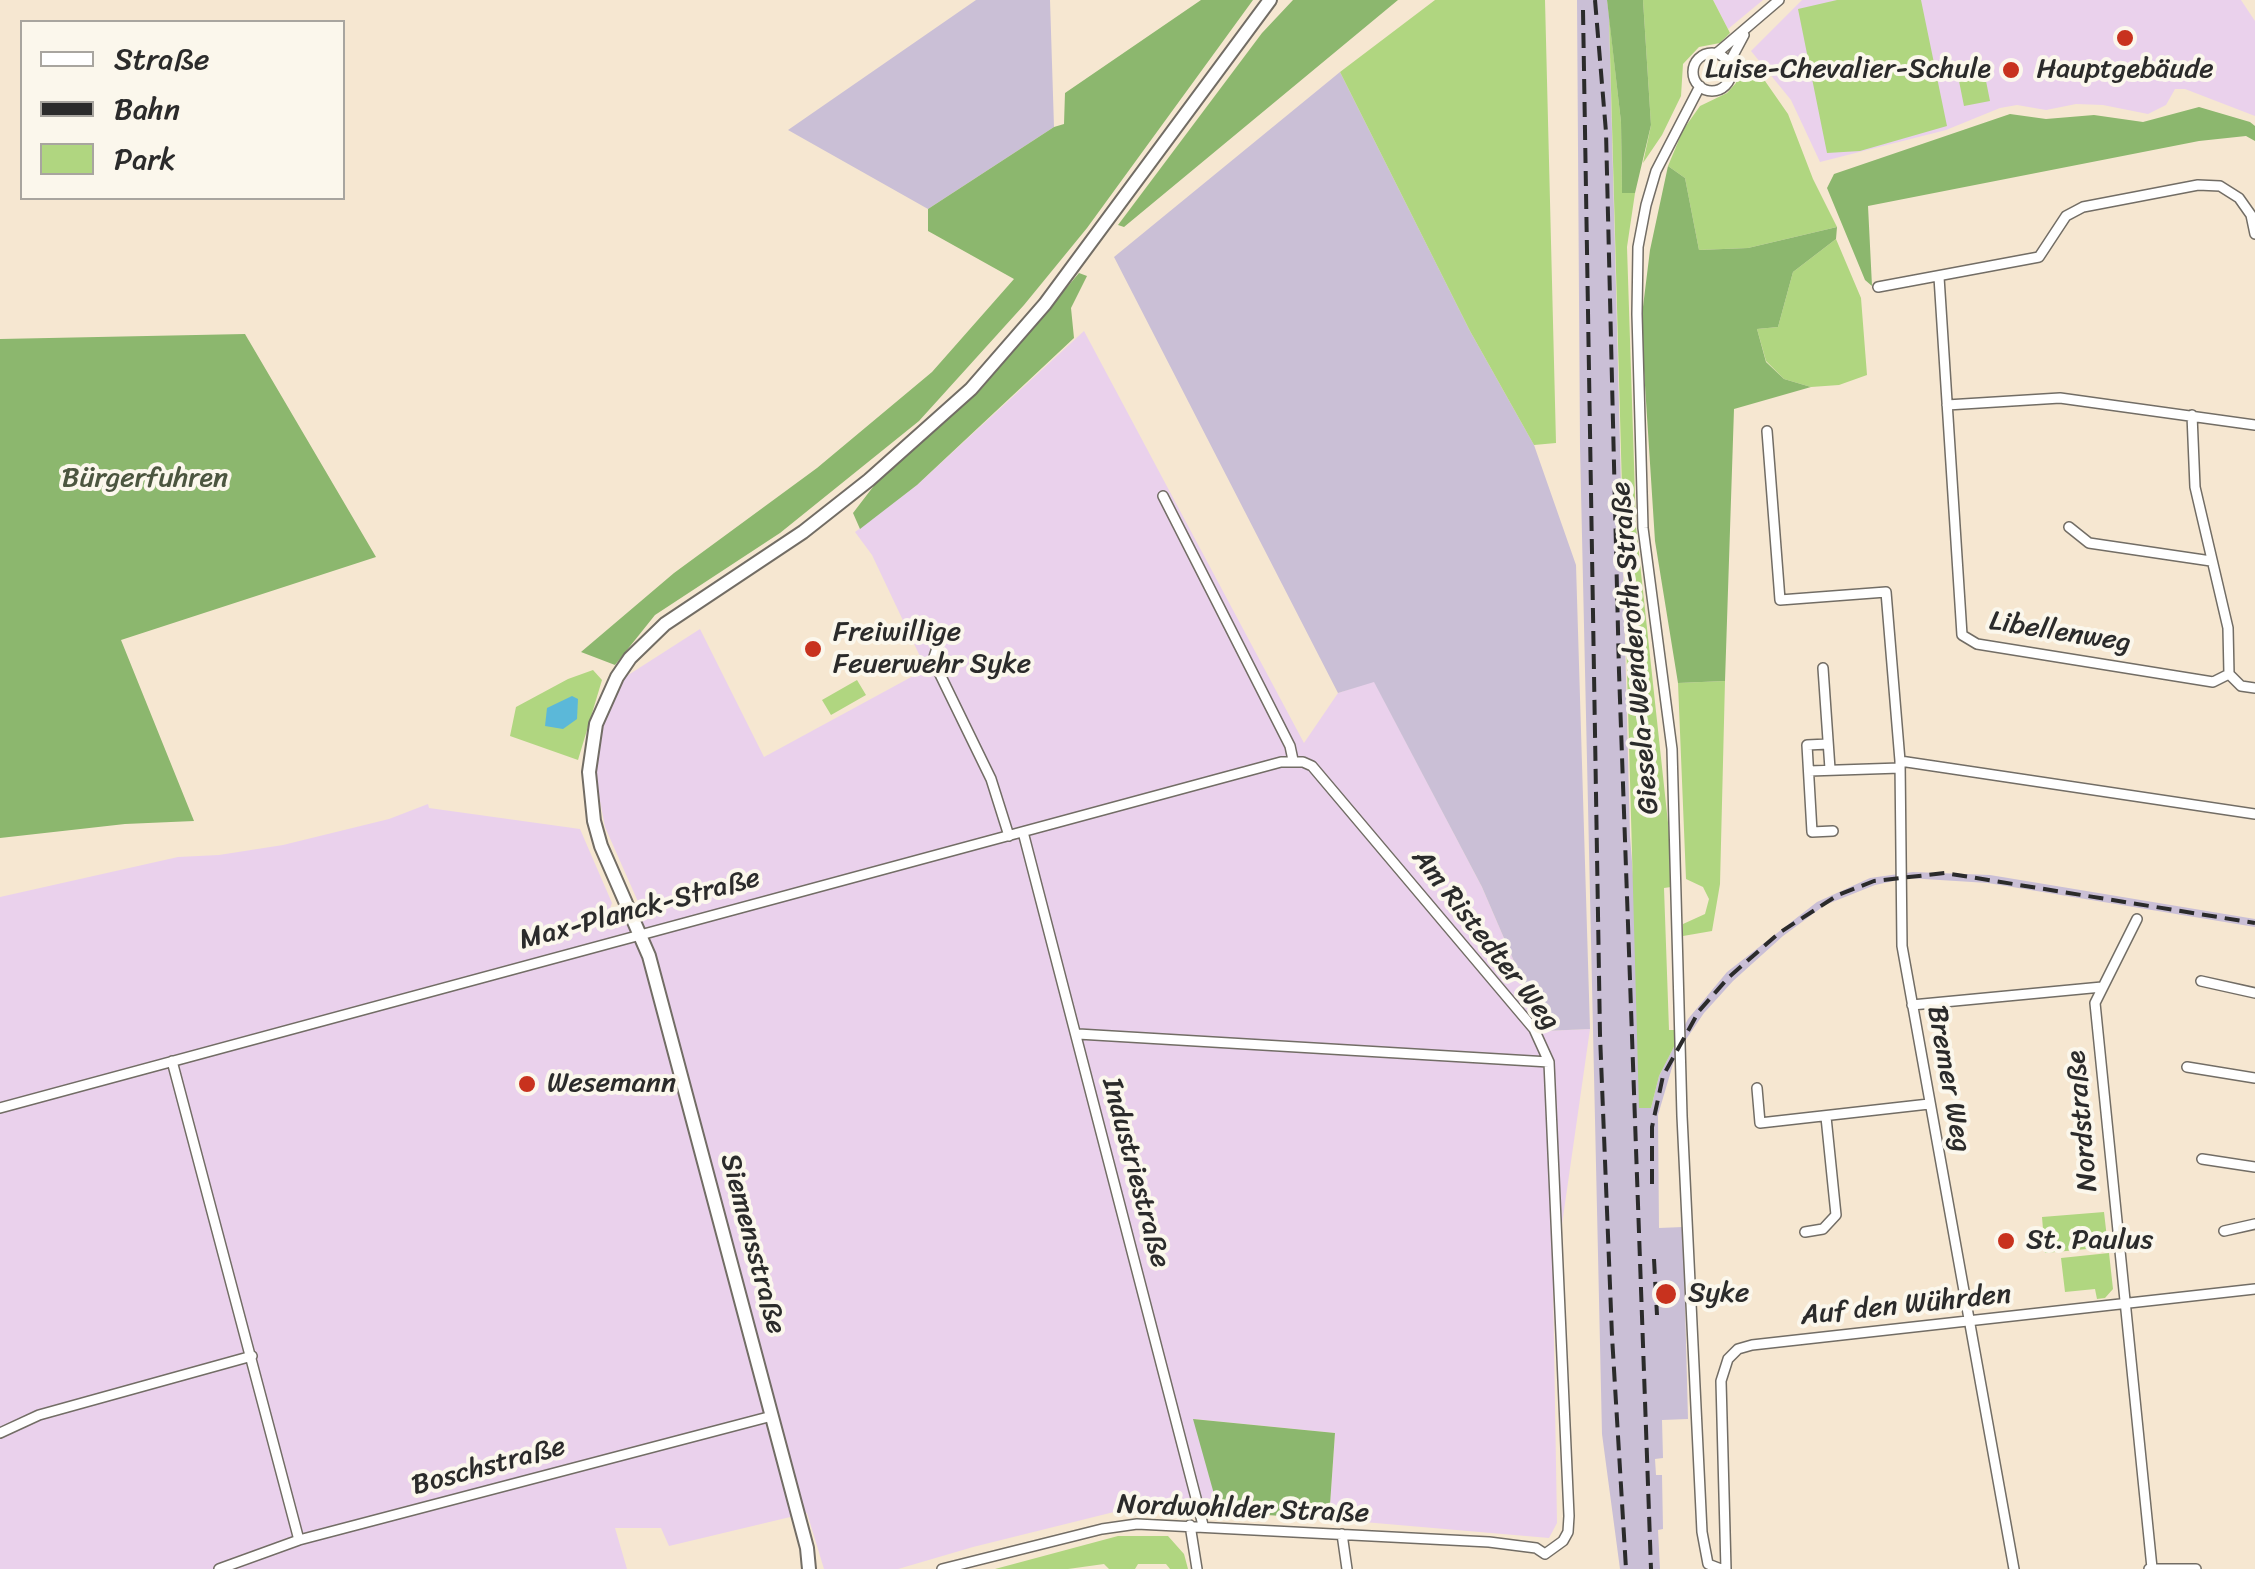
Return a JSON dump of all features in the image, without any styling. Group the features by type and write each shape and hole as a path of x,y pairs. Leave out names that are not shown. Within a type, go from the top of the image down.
{"main road":[{"name":"Siemensstraße","path":"809,1569 807,1548 641,933 601,846 590,798 589,772 596,724 630,658 665,624 803,532 869,480 971,388 1056,289 1270,0"}],"street":[{"path":"1746,31 1729,63 1731,74 1721,89 1710,91 1700,86 1693,69 1698,58 1717,53 1779,0"},
{"path":"1717,53 1729,63"},
{"name":"Giesela-Wenderoth-Straße","path":"1700,86 1656,171 1646,205 1636,270 1643,528 1672,749 1682,1116 1703,1552 1708,1564 1723,1569"},
{"path":"1878,287 2039,257 2066,216 2083,207 2198,185 2220,186 2239,198 2251,214 2255,234"},
{"path":"1938,277 1946,405 2060,398 2255,425"},
{"name":"Libellenweg","path":"1946,405 1962,634 1977,644 2213,682 2229,674"},
{"path":"2192,415 2195,487 2228,628 2229,674 2241,686 2255,688"},
{"name":"Bremer Weg","path":"1767,431 1780,600 1886,592 1900,764 1902,946 2014,1569"},
{"path":"1162,496 1290,746 1293,760"},
{"path":"2068,527 2089,542 2211,561"},
{"path":"1166,532 1180,530"},
{"path":"938,645 933,660 992,779 1008,836"},
{"path":"1823,668 1830,769"},
{"path":"1828,744 1807,746 1812,832 1832,831"},
{"name":"Max-Planck-Straße","path":"0,1108 1293,760"},
{"name":"Am Ristedter Weg","path":"1293,760 1312,766 1390,857 1534,1030 1549,1062 1569,1516 1563,1541 1545,1554"},
{"path":"1809,771 1900,764 2255,814"},
{"name":"Industriestraße","path":"1023,832 1202,1526"},
{"name":"Nordstraße","path":"2137,918 2095,1003 2148,1569"},
{"path":"2200,981 2255,993"},
{"path":"1912,1005 2102,986"},
{"path":"1078,1034 1549,1062"},
{"path":"172,1061 299,1540"},
{"path":"2187,1067 2255,1078"},
{"path":"1757,1088 1760,1123 1929,1104"},
{"path":"1804,1232 1823,1230 1836,1215 1826,1117"},
{"path":"2202,1159 2255,1166"},
{"path":"2224,1230 2255,1224"},
{"name":"Auf den Wührden","path":"1723,1569 1721,1381 1728,1359 1738,1349 2255,1290"},
{"path":"0,1433 40,1416 252,1356"},
{"name":"Boschstraße","path":"219,1569 299,1540 772,1416"},
{"name":"Nordwohlder Straße","path":"942,1569 1137,1524 1489,1542 1536,1548 1545,1554"},
{"path":"1190,1525 1197,1569"},
{"path":"1342,1534 1347,1569"},
{"path":"1545,1554 1546,1569"},
{"path":"2148,1569 2196,1569"}],"shaded area":[{"path":"976,0 1050,0 1054,127 928,209 788,130"},
{"path":"1577,0 1607,0 1609,16 1630,836 1651,1108 1659,1076 1688,1019 1727,972 1817,902 1870,878 1913,872 1990,875 2255,919 2255,927 1988,883 1908,878 1875,885 1825,905 1733,981 1704,1013 1676,1054 1658,1115 1659,1228 1683,1227 1688,1419 1662,1420 1663,1458 1655,1459 1656,1475 1662,1475 1660,1569 1620,1569 1602,1434 1580,446"},
{"name":"Luise-Chevalier-Schule","path":"1713,0 1763,0 1728,29"},
{"name":"Luise-Chevalier-Schule","path":"1802,0 2241,0 2255,21 2255,116 2185,89 2175,89 2166,105 2148,114 2103,105 2076,104 2046,110 2017,105 1946,130 1820,162 1791,100 1751,51"},
{"path":"1340,72 1470,331 1534,445 1576,565 1590,1029 1544,1031 1482,887 1374,682 1338,693 1114,257"},
{"path":"1084,331 1304,743 1338,693 1374,681 1482,887 1544,1031 1590,1029 1553,1287 1557,1523 1549,1538 1329,1519 1335,1433 1194,1419 1219,1512 1122,1510 898,1569 824,1569 807,1513 669,1546 661,1528 615,1528 627,1569 0,1569 0,897 178,857 283,845 389,819 428,804 429,808 580,829 612,903 604,925 643,913 605,827 595,775 602,728 622,679 700,629 764,757 926,669 872,555 855,532 917,485"}],"green space":[{"path":"1201,0 1253,0 1087,228 1024,305 919,421 780,533 655,615 615,665 581,652 674,573 817,468 932,372 1014,279 928,231 928,209 1064,124 1065,93"},
{"path":"1293,0 1398,0 1124,227 1118,225 1262,33"},
{"path":"1435,0 1545,0 1556,443 1534,445 1470,331 1340,72"},
{"path":"1607,0 1643,0 1651,125 1635,193 1622,193 1621,122"},
{"path":"1643,0 1713,0 1730,33 1720,43 1699,47 1683,64 1681,96 1643,163 1651,125"},
{"path":"1837,0 1921,0 1947,126 1860,151 1827,153 1798,9"},
{"path":"1609,16 1621,122 1622,192 1635,193 1627,247 1636,526 1669,832 1671,887 1664,888 1669,1030 1677,1030 1680,1035 1659,1076 1651,1108 1639,1108"},
{"path":"1739,55 1756,68 1788,114 1837,227 1748,248 1699,250 1685,178 1668,166 1683,130 1700,106 1727,93 1736,83"},
{"path":"1982,61 1990,101 1964,106 1956,66"},
{"path":"2199,107 2250,122 2255,126 2255,141 2246,136 2199,141 1868,206 1872,286 1865,280 1827,188 1834,174 2010,114 2046,119 2094,115 2143,122"},
{"path":"1668,166 1685,178 1699,250 1748,248 1837,227 1836,239 1793,272 1778,327 1757,329 1766,362 1784,379 1811,387 1734,409 1725,681 1678,683 1655,541 1641,323 1650,250"},
{"path":"1836,239 1861,298 1867,375 1839,385 1811,387 1784,379 1766,361 1757,329 1778,327 1793,272"},
{"path":"1079,273 1087,276 1071,308 1074,338 917,485 860,529 853,513 876,483 982,388"},
{"name":"Bürgerfuhren","path":"245,334 376,557 121,640 194,821 125,824 0,838 0,339"},
{"path":"593,670 602,680 578,760 510,736 516,707"},
{"path":"857,680 866,695 831,715 822,700"},
{"path":"1725,681 1720,884 1712,931 1683,936 1683,924 1705,914 1709,899 1703,887 1686,879 1678,683"},
{"path":"2104,1212 2108,1247 2045,1253 2042,1217"},
{"path":"2109,1253 2113,1289 2105,1298 2097,1299 2095,1289 2065,1292 2061,1258"},
{"path":"1193,1419 1335,1433 1329,1519 1219,1512"},
{"path":"1118,1536 1168,1536 1184,1554 1188,1569 1138,1564 1135,1569 1109,1569 1104,1564 1068,1569 995,1569"}],"water":[{"path":"572,696 578,699 577,719 563,729 545,726 547,708"}],"railway":[{"path":"1595,0 1606,132 1619,672 1651,1569"},
{"path":"1583,10 1600,1035 1626,1569"},
{"path":"1652,1184 1652,1127 1663,1076 1699,1011 1728,978 1779,933 1838,895 1874,881 1945,873 2255,923"},
{"path":"1654,1259 1657,1315"}],"place":[{"name":"Hauptgebäude","path":"2125,38"},
{"name":"Luise-Chevalier-Schule","path":"2011,70"},
{"name":"Freiwillige Feuerwehr Syke","path":"813,649"},
{"name":"Wesemann","path":"527,1084"},
{"name":"St. Paulus","path":"2006,1241"},
{"name":"Syke","path":"1666,1294"}]}
